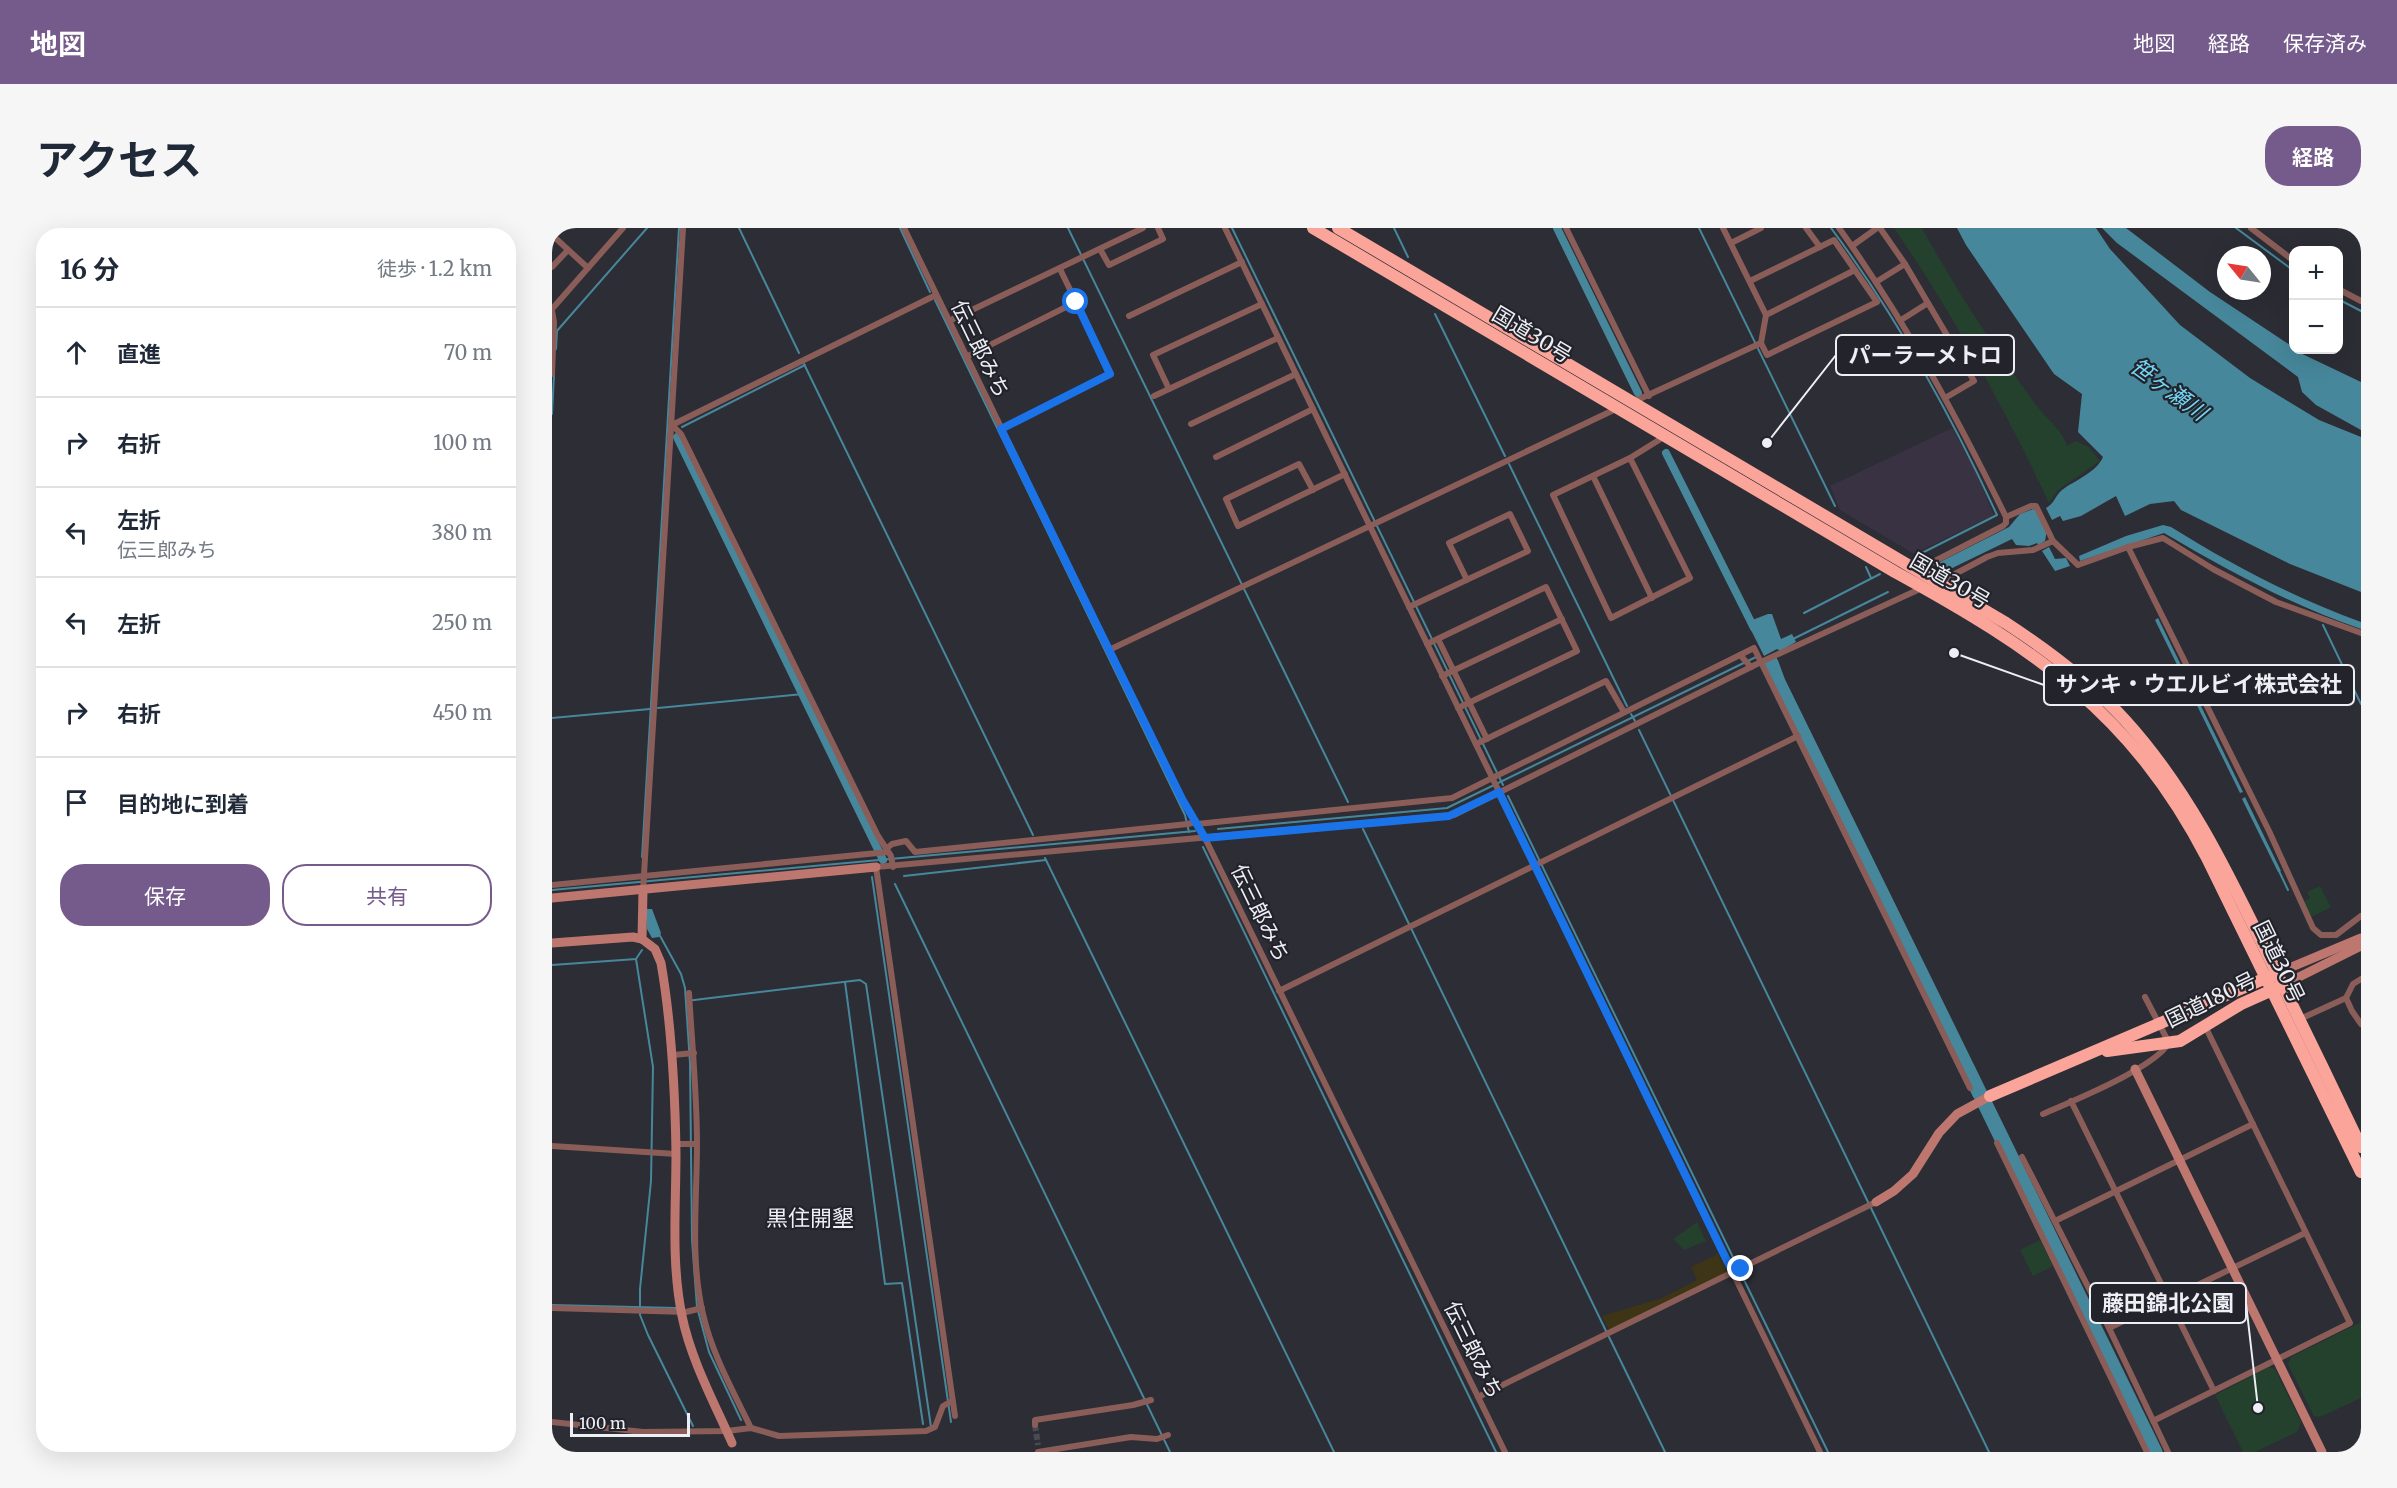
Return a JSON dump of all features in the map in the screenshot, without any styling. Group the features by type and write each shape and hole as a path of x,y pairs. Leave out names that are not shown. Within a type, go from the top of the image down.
{"highway":[{"name":"国道30号","path":"1313,228 1618,409 1667,429"},
{"name":"国道30号","path":"1338,228 1633,402 1667,429 2002,633 2074,686 2123,734 2166,787 2271,976"},
{"name":"国道30号","path":"1920,582 1937,583 2006,623 2053,655 2104,699 2139,736 2198,818 2271,976 2361,1147"},
{"name":"国道180号","path":"1990,1096 2271,976"},
{"name":"国道180号","path":"2084,1056 2127,1047 2180,1041 2241,1004 2277,988"},
{"name":"国道30号","path":"2294,1022 2361,1172"}],"street":[{"path":"552,374 554,334 552,310 621,231 612,228"},
{"path":"642,939 643,883 683,228"},
{"name":"伝三郎みち","path":"904,228 1182,799 1191,824 1205,838 1505,1452"},
{"path":"949,321 1143,228"},
{"path":"1100,249 1109,265 1163,238 1158,228"},
{"path":"1225,228 1345,474 1433,642 1481,741 1498,790 1538,863 1737,1271 1820,1452"},
{"path":"1566,228 1649,396"},
{"path":"1109,650 1758,344 1766,315 1723,228"},
{"path":"1731,243 1761,228"},
{"path":"1806,228 1820,247"},
{"path":"552,885 643,883 876,867 887,856 892,844 906,841 915,852 1205,838 1449,816 1920,582 1929,564 2003,526 2006,523 2006,517 1923,358 1839,228"},
{"path":"1852,246 1879,228 1905,264 1974,381 1945,398"},
{"path":"2251,228 2289,257"},
{"path":"552,235 588,268"},
{"path":"1750,281 1834,240 1877,303 1767,355 1758,344"},
{"path":"552,267 568,250"},
{"path":"1129,316 1242,262"},
{"path":"1876,282 1905,264"},
{"path":"1001,429 1110,374 1060,269"},
{"path":"1766,315 1855,270"},
{"path":"2343,292 2361,301"},
{"path":"672,425 936,295"},
{"path":"966,357 1076,302"},
{"path":"1900,320 1928,303"},
{"path":"1169,389 1153,355 1262,304"},
{"path":"1154,396 1278,338"},
{"path":"1923,358 1952,342"},
{"path":"1191,424 1296,374"},
{"path":"1216,457 1313,409"},
{"path":"672,425 681,434 887,856"},
{"path":"1630,459 1690,578 1611,618 1552,495 1630,459 1659,440 1667,429"},
{"path":"1313,490 1299,464 1226,500 1238,526 1313,490 1345,474"},
{"path":"1593,476 1652,597"},
{"path":"2006,517 2034,505 2046,525 2050,542 2078,565 2124,548 2163,538 2213,569 2276,602 2361,633"},
{"path":"1413,605 1467,580 1528,551 1510,514 1449,543 1467,580"},
{"path":"1937,583 1971,563 1998,553 2028,551 2050,542"},
{"path":"2124,548 2269,831 2313,928 2321,935 2336,935 2361,915"},
{"path":"1433,642 1546,587 1562,619 1577,651 1463,705"},
{"path":"1448,673 1562,619"},
{"path":"1433,642 1481,741"},
{"path":"552,898 643,883 887,856 1048,845 1191,824 1452,798 1754,648 1970,1088"},
{"path":"1741,656 1750,666"},
{"path":"1481,741 1606,681 1624,712"},
{"path":"1279,991 1798,736"},
{"path":"876,867 949,1402 956,1416"},
{"path":"552,943 633,937 642,939 655,949 661,963 674,1054 676,1149 674,1228 681,1311 694,1354 732,1443"},
{"path":"2271,976 2361,938"},
{"path":"2277,988 2361,946"},
{"path":"2294,1022 2346,998 2353,984 2361,979"},
{"path":"2043,1114 2135,1070 2158,1056 2169,1043 2145,997"},
{"path":"689,998 699,1309 714,1351 751,1428"},
{"path":"2346,998 2361,1024"},
{"path":"2153,1421 2350,1323 2205,1026"},
{"path":"674,1054 691,1053"},
{"path":"2135,1070 2322,1452"},
{"path":"1478,1397 1876,1202 1894,1191 1913,1174 1950,1120 1965,1108 1990,1096"},
{"path":"2071,1101 2214,1391"},
{"path":"2055,1221 2253,1124"},
{"path":"1997,1143 2147,1452"},
{"path":"552,1146 651,1152 694,1144"},
{"path":"2022,1157 2109,1328 2168,1452"},
{"path":"2109,1328 2306,1233"},
{"path":"552,1308 635,1311 699,1309"},
{"path":"1035,1425 1035,1420 1133,1406 1151,1400"},
{"path":"552,1422 643,1432 727,1431 751,1428 779,1436 926,1431 935,1427 941,1409 949,1402"},
{"path":"1039,1450 1131,1437 1157,1439 1168,1435"}],"shaded area":[{"path":"1952,428 1978,477 1994,515 1914,554 1840,510 1830,486"}],"green space":[{"path":"1894,228 1922,228 1962,297 1991,341 2037,406 2062,436 2067,446 2075,441 2089,447 2100,461 2058,490 2049,503 1977,362 1937,294"},
{"path":"2320,886 2331,907 2311,917 2304,901 2310,898 2307,892"},
{"path":"1697,1222 1706,1241 1684,1250 1673,1239"},
{"path":"2040,1240 2053,1266 2033,1276 2020,1250"},
{"path":"2361,1322 2361,1398 2320,1417 2314,1416 2288,1364 2291,1357"},
{"path":"2269,1367 2275,1369 2301,1422 2297,1432 2255,1452 2243,1452 2215,1395"}],"sand":[{"path":"1718,1254 1727,1272 1723,1275 1609,1330 1602,1316 1662,1298 1697,1280 1691,1267"}],"water":[{"name":"笹ヶ瀬川","path":"1957,228 2096,228 2110,249 2180,325 2250,378 2319,420 2361,437 2361,592 2290,564 2181,510 2174,501 2150,504 2125,516 2116,496 2081,516 2063,521 2060,516 2052,520 2046,508 2062,490 2095,468 2103,457 2078,432 2082,394 2054,374 1966,245"},
{"path":"2102,228 2126,228 2217,297 2217,300 2222,300 2289,344 2289,354 2302,354 2361,382 2361,430 2316,405 2302,392 2298,377 2117,243"},
{"path":"2033,509 2038,511 2047,530 2045,541 2038,545 2037,543 2029,546 2016,545 2012,539 1942,573 1934,565 2009,527 2020,514"},
{"path":"2163,525 2171,527 2263,579 2361,622 2361,629 2335,620 2260,586 2164,533 2080,561 2079,556 2126,536"},
{"path":"2049,547 2055,559 2066,558 2070,566 2055,571 2042,551"},
{"path":"1772,614 1781,639 1792,634 1796,642 1780,651 1777,649 1764,656 1747,622"},
{"path":"2158,618 2243,792 2240,793 2155,620"},
{"path":"2245,797 2281,871 2278,872 2242,799"},
{"path":"647,909 652,909 661,933 659,937 652,938 647,929"}],"waterway":[{"path":"556,332 647,228"},
{"path":"642,857 679,228"},
{"path":"739,228 799,353"},
{"path":"900,228 930,292"},
{"path":"1068,228 1348,802"},
{"path":"1232,228 1503,785"},
{"path":"1394,228 1408,257"},
{"path":"1557,228 1638,393"},
{"path":"1699,228 1835,506"},
{"path":"1831,228 1878,296 1921,367 1961,440 1997,515 1916,556"},
{"path":"2236,228 2289,267"},
{"path":"935,300 1185,815 1189,832"},
{"path":"2340,300 2361,311"},
{"path":"1435,314 1505,456"},
{"path":"556,349 557,331"},
{"path":"804,364 1033,835"},
{"path":"682,427 805,365"},
{"path":"552,414 554,375"},
{"path":"677,437 883,860"},
{"path":"1666,453 1754,628"},
{"path":"1509,464 1627,706"},
{"path":"1866,567 1871,578"},
{"path":"1804,613 1880,574"},
{"path":"1793,639 1888,592"},
{"path":"2323,625 2361,704"},
{"path":"1218,829 1447,808 1758,656"},
{"path":"1775,673 1777,662"},
{"path":"1771,663 1778,682 1980,1094"},
{"path":"658,708 803,694"},
{"path":"552,718 650,709"},
{"path":"1631,714 1635,721"},
{"path":"1639,730 1868,1202"},
{"path":"1508,796 1828,1452"},
{"path":"1363,829 1606,1331"},
{"path":"552,890 1195,831"},
{"path":"1203,847 1496,1452"},
{"path":"1045,858 1334,1452"},
{"path":"904,876 1046,860"},
{"path":"2279,871 2288,890"},
{"path":"872,877 951,1422"},
{"path":"895,884 1170,1452"},
{"path":"659,934 681,974 685,988 690,1063 692,1240 697,1307 709,1352 741,1420"},
{"path":"552,965 636,959 642,950"},
{"path":"636,959 653,1067 651,1181 640,1289 640,1315 693,1426"},
{"path":"686,1001 860,980 866,984 931,1427"},
{"path":"845,982 885,1284 902,1283 923,1424"},
{"path":"1985,1104 2155,1452"},
{"path":"1871,1208 1989,1452"},
{"path":"552,1305 676,1308"},
{"path":"1609,1337 1665,1452"}],"tunnel":[{"path":"1035,1425 1038,1445"},
{"path":"552,1448 553,1452"}],"place":[{"name":"パーラーメトロ","path":"1767,443"},
{"name":"サンキ・ウエルビイ株式会社","path":"1954,653"},
{"name":"藤田錦北公園","path":"2258,1408"}],"district":[{"name":"黒住開墾","path":"810,1218"}],"route":[{"path":"1076,302 1110,374 1001,429 1182,799 1205,838 1449,816 1499,792 1733,1273 1741,1269"}]}
